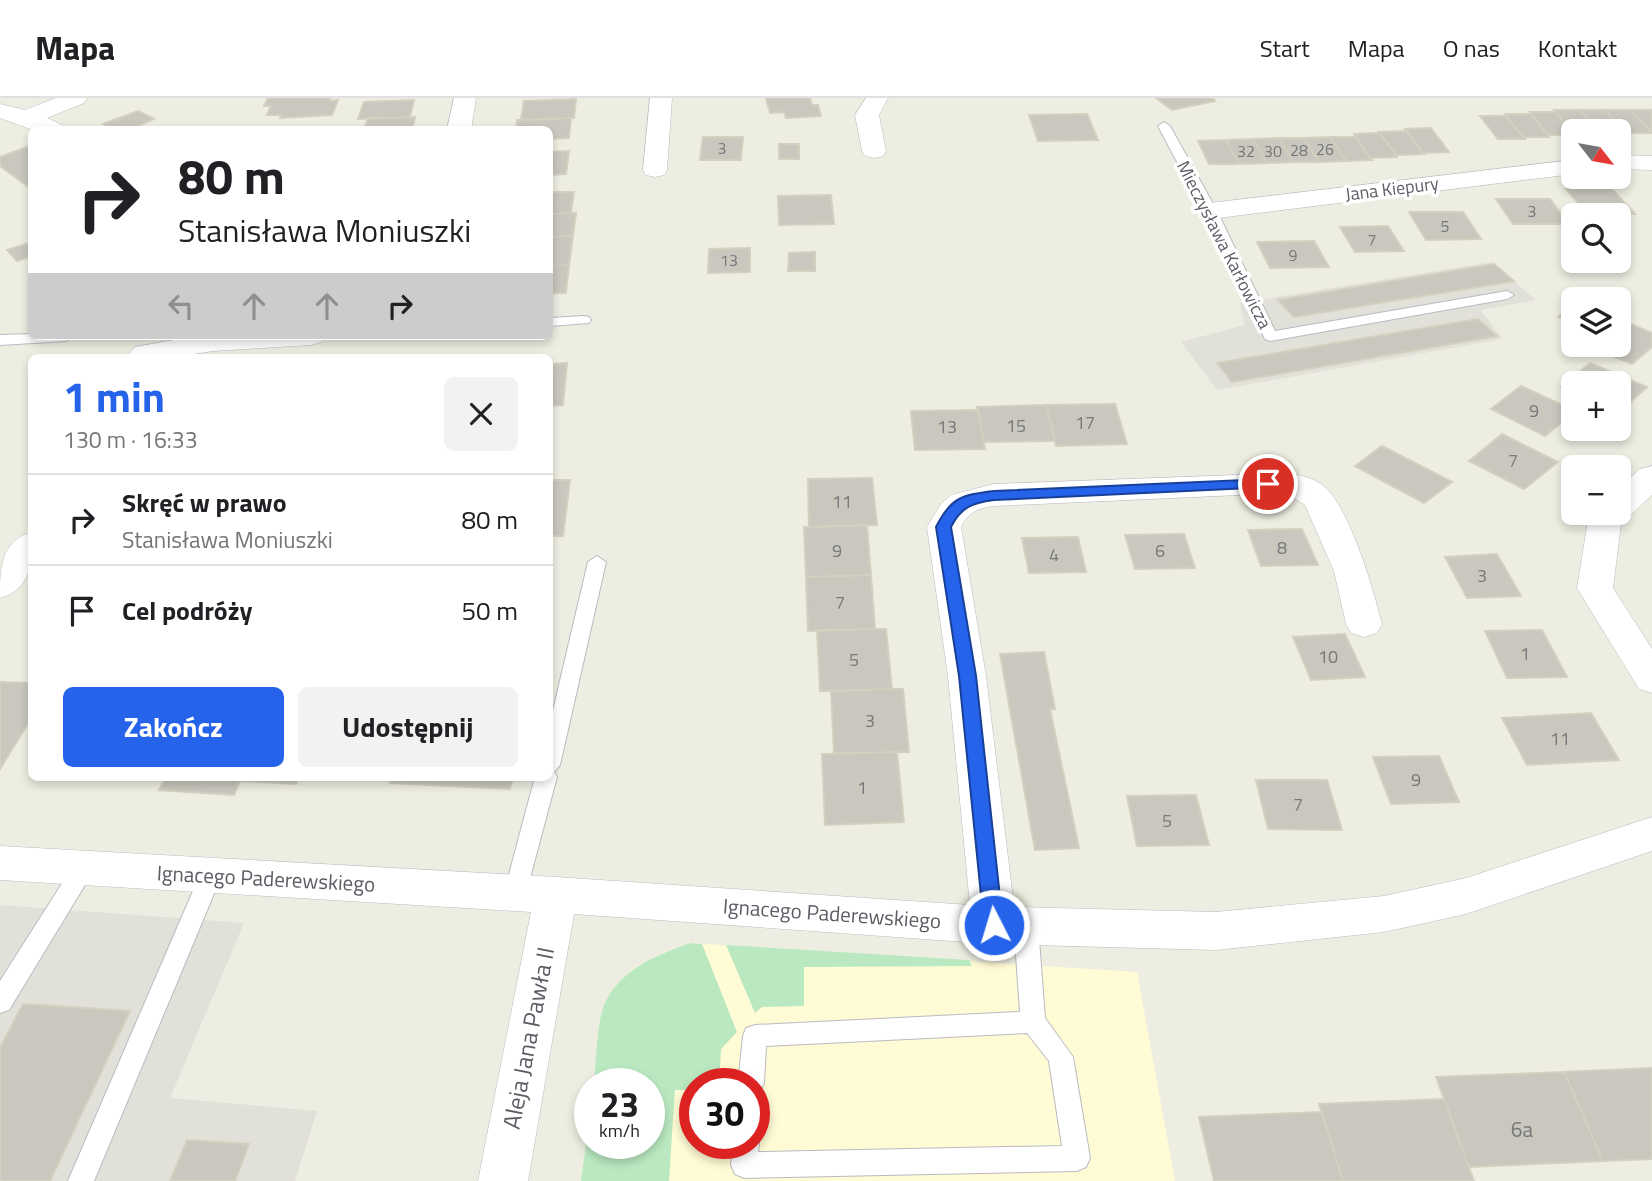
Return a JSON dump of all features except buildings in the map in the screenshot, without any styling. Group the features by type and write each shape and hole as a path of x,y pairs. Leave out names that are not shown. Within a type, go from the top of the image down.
{"street":[{"path":"27,118 76,98"},
{"path":"460,126 465,98"},
{"path":"654,170 661,98"},
{"path":"874,151 867,115 877,98"},
{"path":"0,111 45,126"},
{"path":"1631,162 1652,163"},
{"name":"Jana Kiepury","path":"1210,211 1561,168"},
{"path":"145,349 246,340"},
{"path":"1631,496 1652,476"},
{"path":"1010,925 944,527 951,511 968,499 994,495 1290,483 1309,491 1319,500 1351,571 1364,624"},
{"path":"1604,525 1595,588 1652,678"},
{"path":"0,586 28,548"},
{"name":"Ignacego Paderewskiego","path":"0,863 1010,925 1216,931 1384,914 1466,896 1652,834"},
{"name":"Aleja Jana Pawła II","path":"503,1181 536,894"}],"lane":[{"name":"Mieczysława Karłowicza","path":"1164,126 1210,211 1270,336 1507,295"},
{"path":"553,322 584,320"},
{"path":"0,340 28,338"},
{"path":"553,752 597,562"},
{"path":"536,894 546,781"},
{"path":"0,1002 83,869"},
{"path":"80,1181 210,877"},
{"path":"745,1159 744,1165 1077,1158 1061,1057 1033,1022 1010,925"},
{"path":"752,1068 755,1037 1033,1022"}],"shaded area":[{"path":"1491,262 1536,300 1480,310 1503,339 1217,390 1181,342 1245,325 1240,303"},
{"path":"0,905 244,923 170,1098 317,1111 295,1181 0,1181"},
{"path":"691,943 1137,972 1175,1181 581,1181 584,1159 665,1159 665,1068 596,1068 604,1005 617,984 635,968 662,953"}],"green space":[{"path":"691,943 702,944 737,1032 721,1049 720,1068 679,1068 669,1181 581,1181 584,1159 665,1159 665,1068 595,1068 602,1010 612,991 642,964"},
{"path":"726,945 969,960 972,966 804,967 804,1006 762,1007 755,1013"}],"route":[{"path":"994,925 967,676 944,527 951,511 968,499 994,495 1268,484"}]}
